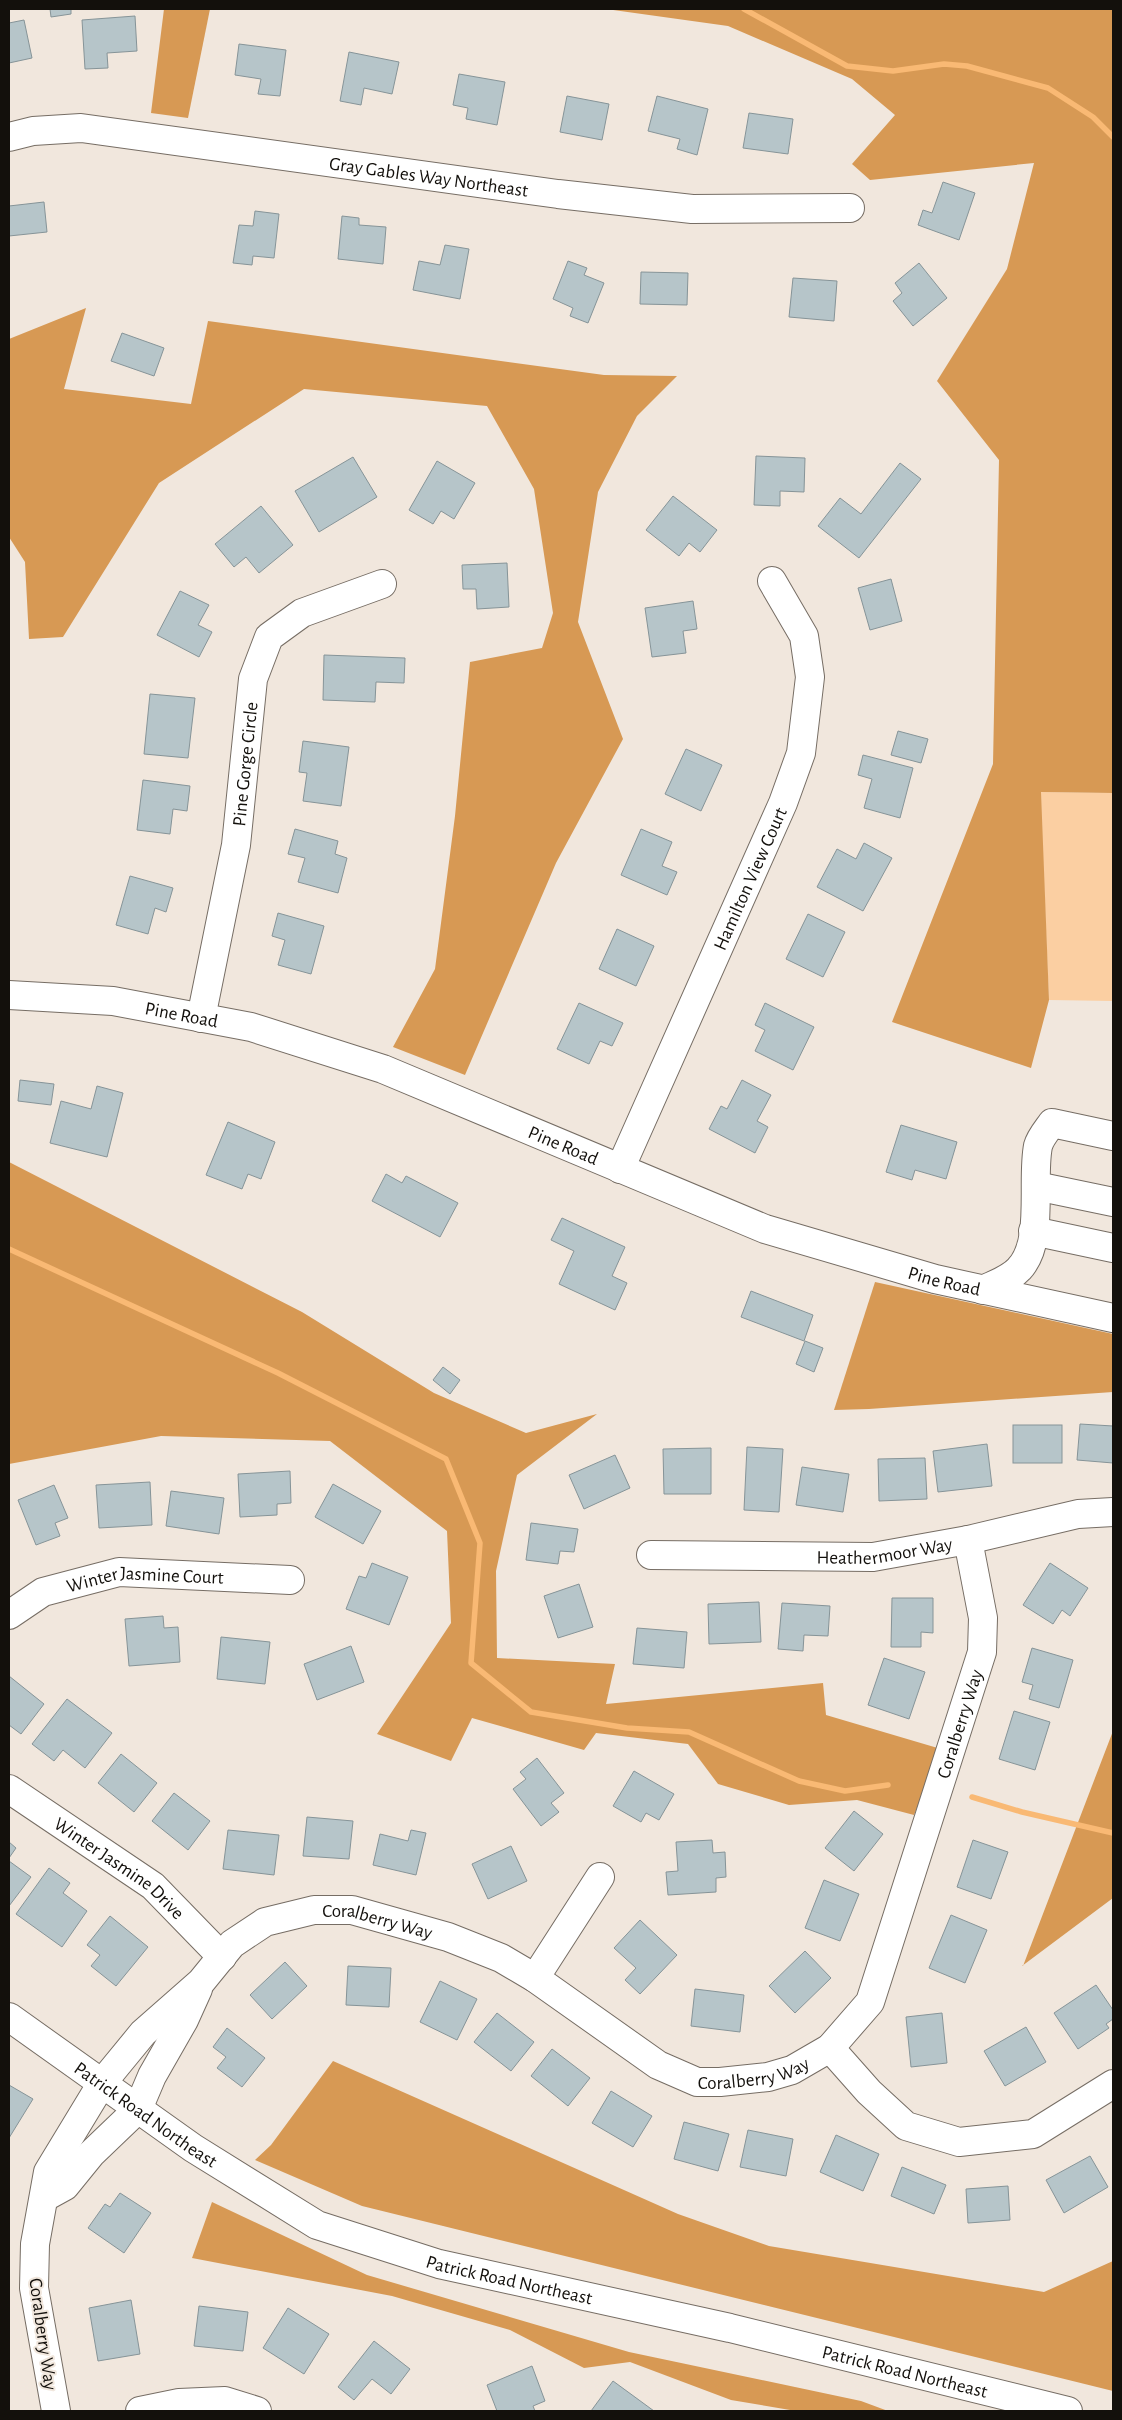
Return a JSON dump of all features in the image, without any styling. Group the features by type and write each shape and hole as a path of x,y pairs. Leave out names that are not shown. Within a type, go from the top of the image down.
{"street":[{"name":"Gray Gables Way Northeast","path":"9,136 33,131 81,128 558,194 692,209 850,208"},
{"name":"Hamilton View Court","path":"620,1169 783,803 801,753 810,677 804,636 772,581"},
{"name":"Pine Gorge Circle","path":"201,1018 236,844 252,679 269,637 302,613 382,584"},
{"name":"Pine Road","path":"9,996 113,1001 250,1027 383,1069 766,1229 935,1279 1113,1318"},
{"path":"983,1290 1018,1270 1027,1259 1033,1231 1038,1144 1052,1123 1113,1136"},
{"path":"1036,1186 1113,1202"},
{"path":"1033,1231 1113,1248"},
{"name":"Heathermoor Way","path":"650,1555 873,1557 968,1540 1078,1514 1113,1512"},
{"name":"Coralberry Way","path":"56,2411 34,2288 35,2244 48,2172 102,2083 143,2033 201,1982 232,1944 265,1922 314,1910 352,1910 448,1937 501,1958 535,1978 658,2065 697,2082 720,2082 768,2077 792,2070 830,2048 870,2002 982,1652 983,1618 968,1540"},
{"name":"Winter Jasmine Court","path":"9,1615 43,1592 119,1572 290,1580"},
{"name":"Winter Jasmine Drive","path":"9,1790 153,1886 222,1957"},
{"path":"535,1978 600,1877"},
{"name":"Coralberry Way","path":"45,2197 65,2186 91,2154 138,2109 152,2076 184,2020 201,1982"},
{"name":"Patrick Road Northeast","path":"9,2017 193,2148 317,2225 439,2264 730,2328 1068,2411"},
{"path":"830,2048 869,2092 906,2126 959,2142 1032,2134 1113,2084"},
{"path":"140,2411 179,2403 225,2401 257,2411"}],"shaded area":[{"path":"164,9 210,9 188,118 151,113"},
{"path":"606,9 1113,9 1113,793 1041,792 1049,1000 1031,1068 892,1022 993,764 999,460 937,381 1007,269 1034,163 870,180 852,164 895,115 852,79 728,26"},
{"path":"86,308 64,389 191,404 208,321 604,375 677,376 637,416 598,492 578,622 623,739 556,863 465,1075 393,1047 435,969 455,816 470,662 542,648 553,613 534,489 487,406 304,389 159,483 63,637 29,639 25,562 9,537 9,339"},
{"path":"1040,792 1113,793 1113,1001 1049,1000"},
{"path":"9,1162 302,1312 434,1393 526,1433 597,1414 517,1475 496,1571 497,1658 615,1664 606,1704 823,1683 826,1715 941,1749 914,1815 857,1800 789,1805 718,1784 688,1744 596,1733 584,1750 472,1718 451,1761 377,1734 451,1623 447,1531 330,1441 161,1436 9,1464"},
{"path":"875,1282 1113,1334 1113,1392 834,1410"},
{"path":"1113,1731 1113,1898 1023,1965"},
{"path":"333,2061 678,2214 769,2246 1044,2292 1113,2261 1113,2391 362,2206 255,2160 271,2145"},
{"path":"212,2202 367,2275 629,2352 861,2401 888,2411 796,2411 731,2400 630,2362 584,2368 510,2330 392,2296 192,2258"}],"building":[{"path":"50,9 71,9 71,14 51,17"},
{"path":"135,16 137,51 107,53 108,68 85,69 82,20"},
{"path":"24,20 32,58 9,63 9,23"},
{"path":"239,44 286,50 280,96 258,94 261,79 235,75"},
{"path":"349,52 399,62 392,94 364,88 361,105 340,101"},
{"path":"459,74 505,82 497,125 466,119 468,108 453,105"},
{"path":"567,96 609,104 602,140 560,132"},
{"path":"657,96 708,109 697,155 677,149 680,139 648,131"},
{"path":"749,113 793,119 788,154 743,148"},
{"path":"943,182 975,193 959,240 918,225 923,210 932,213"},
{"path":"44,202 47,232 9,236 9,206"},
{"path":"255,211 279,214 274,258 253,256 252,265 233,263 239,225 253,226"},
{"path":"342,216 359,218 359,225 386,227 383,264 338,259"},
{"path":"445,245 469,249 460,299 413,290 419,261 440,265"},
{"path":"568,261 587,268 584,275 604,283 588,323 570,316 573,308 553,299"},
{"path":"919,263 947,298 913,326 893,301 902,293 895,283"},
{"path":"641,272 688,273 687,305 640,304"},
{"path":"793,278 837,281 834,321 789,317"},
{"path":"122,333 164,348 154,376 111,361"},
{"path":"756,456 805,458 804,492 780,491 780,506 754,505"},
{"path":"353,457 377,497 319,532 295,491"},
{"path":"437,461 475,483 454,519 441,511 433,524 409,510"},
{"path":"900,463 921,479 859,558 818,526 840,498 861,514"},
{"path":"673,496 717,530 700,552 689,543 679,556 646,530"},
{"path":"261,506 293,545 259,573 246,557 234,567 215,544"},
{"path":"507,563 509,607 477,609 476,589 463,589 462,565"},
{"path":"891,579 902,621 870,630 858,588"},
{"path":"180,591 209,605 198,625 212,632 199,657 157,635"},
{"path":"693,601 697,629 683,631 686,653 652,657 645,608"},
{"path":"324,655 405,658 404,683 376,682 375,702 323,700"},
{"path":"150,694 195,698 188,758 144,754"},
{"path":"898,731 928,739 921,763 891,755"},
{"path":"303,741 349,747 341,806 303,801 307,773 299,772"},
{"path":"686,749 722,765 701,811 665,794"},
{"path":"863,755 913,768 900,818 864,808 872,779 858,775"},
{"path":"143,780 190,786 187,811 173,809 170,834 137,830"},
{"path":"295,829 338,841 335,854 347,858 338,893 298,882 305,858 288,854"},
{"path":"641,829 672,842 662,866 677,872 667,895 621,875"},
{"path":"864,843 892,858 863,911 817,887 837,849 856,859"},
{"path":"130,876 173,888 166,912 155,908 148,934 116,925"},
{"path":"278,913 324,926 311,974 278,965 285,940 272,936"},
{"path":"808,914 845,932 823,977 786,959"},
{"path":"617,929 654,946 636,986 599,969"},
{"path":"579,1003 623,1023 612,1046 600,1041 589,1064 557,1049"},
{"path":"765,1003 814,1027 793,1070 755,1051 765,1030 755,1025"},
{"path":"20,1080 54,1084 51,1105 18,1101"},
{"path":"742,1080 771,1095 757,1121 768,1127 755,1153 709,1129 721,1106 727,1109"},
{"path":"97,1086 123,1093 107,1157 50,1143 61,1101 91,1109"},
{"path":"228,1122 275,1142 261,1179 248,1174 242,1189 206,1175"},
{"path":"901,1125 957,1142 946,1179 915,1170 912,1180 886,1172"},
{"path":"386,1174 402,1183 406,1176 458,1203 440,1237 372,1201"},
{"path":"562,1218 625,1247 612,1276 627,1283 615,1310 559,1284 574,1251 551,1240"},
{"path":"751,1291 813,1315 804,1341 741,1317"},
{"path":"805,1341 823,1348 814,1372 796,1364"},
{"path":"443,1367 460,1380 450,1394 433,1380"},
{"path":"1080,1424 1113,1426 1113,1463 1077,1460"},
{"path":"1013,1425 1062,1425 1062,1463 1013,1463"},
{"path":"987,1444 992,1486 938,1492 933,1451"},
{"path":"747,1447 783,1449 779,1512 744,1510"},
{"path":"711,1448 711,1494 664,1494 663,1449"},
{"path":"615,1455 630,1488 584,1509 569,1475"},
{"path":"925,1458 927,1499 879,1501 878,1459"},
{"path":"802,1467 849,1474 843,1512 796,1505"},
{"path":"290,1471 291,1503 277,1504 277,1515 240,1517 238,1474"},
{"path":"150,1482 152,1525 99,1528 96,1485"},
{"path":"333,1484 381,1511 363,1544 315,1517"},
{"path":"54,1485 68,1518 55,1523 60,1536 36,1545 18,1500"},
{"path":"171,1491 224,1498 219,1534 166,1526"},
{"path":"531,1523 578,1529 574,1552 560,1551 558,1564 526,1560"},
{"path":"372,1563 408,1577 389,1625 346,1609 359,1576 366,1578"},
{"path":"1050,1563 1088,1588 1070,1616 1062,1610 1053,1624 1023,1605"},
{"path":"579,1584 593,1627 558,1638 544,1596"},
{"path":"892,1598 933,1598 933,1633 921,1632 921,1647 891,1647"},
{"path":"759,1602 761,1642 709,1644 708,1604"},
{"path":"782,1603 830,1606 828,1636 804,1635 803,1651 778,1649"},
{"path":"163,1616 164,1628 178,1627 180,1662 129,1666 125,1619"},
{"path":"637,1628 687,1632 684,1668 633,1664"},
{"path":"221,1637 270,1642 265,1684 217,1679"},
{"path":"351,1646 364,1682 317,1700 304,1664"},
{"path":"1032,1648 1073,1660 1059,1708 1029,1699 1033,1685 1022,1682"},
{"path":"884,1658 925,1672 909,1719 868,1705"},
{"path":"9,1676 44,1704 21,1734 9,1725"},
{"path":"67,1699 112,1733 85,1768 63,1750 54,1761 32,1744"},
{"path":"1014,1711 1050,1722 1035,1770 999,1759"},
{"path":"121,1754 157,1783 134,1812 98,1783"},
{"path":"537,1758 564,1793 551,1803 559,1812 541,1826 513,1789 526,1779 520,1772"},
{"path":"634,1771 674,1794 659,1820 646,1813 641,1822 613,1806"},
{"path":"174,1793 210,1821 188,1850 152,1821"},
{"path":"854,1811 883,1834 854,1871 825,1848"},
{"path":"307,1817 353,1821 349,1859 303,1856"},
{"path":"228,1830 279,1835 274,1875 223,1869"},
{"path":"411,1830 426,1833 416,1875 373,1865 380,1834 408,1841"},
{"path":"712,1840 713,1853 725,1852 726,1877 716,1878 716,1892 668,1895 666,1872 678,1871 676,1842"},
{"path":"973,1840 1008,1852 991,1899 957,1887"},
{"path":"9,1842 16,1848 9,1858"},
{"path":"511,1846 527,1881 488,1899 472,1864"},
{"path":"9,1861 31,1877 9,1906"},
{"path":"49,1868 70,1883 63,1893 87,1911 62,1947 16,1914"},
{"path":"824,1880 859,1894 840,1941 805,1928"},
{"path":"951,1915 987,1930 965,1983 929,1968"},
{"path":"110,1916 148,1947 116,1986 91,1966 100,1955 87,1945"},
{"path":"640,1920 677,1955 640,1994 625,1980 636,1968 614,1948"},
{"path":"805,1951 831,1978 795,2013 769,1986"},
{"path":"285,1962 307,1986 272,2019 250,1995"},
{"path":"348,1966 391,1968 389,2007 346,2005"},
{"path":"440,1981 477,1999 457,2040 420,2022"},
{"path":"1096,1985 1113,2010 1113,2019 1106,2024 1109,2028 1078,2049 1054,2013"},
{"path":"695,1989 744,1995 740,2032 691,2026"},
{"path":"497,2013 534,2042 511,2071 474,2042"},
{"path":"942,2013 947,2063 911,2067 906,2017"},
{"path":"1026,2027 1046,2062 1005,2086 984,2051"},
{"path":"227,2028 265,2058 242,2087 217,2068 226,2057 213,2047"},
{"path":"552,2049 590,2078 568,2106 531,2076"},
{"path":"9,2085 33,2099 9,2138"},
{"path":"611,2091 652,2116 633,2147 592,2123"},
{"path":"684,2122 729,2134 718,2171 674,2159"},
{"path":"748,2130 793,2139 786,2176 740,2167"},
{"path":"836,2135 879,2154 863,2191 820,2172"},
{"path":"1090,2156 1108,2187 1064,2213 1046,2180"},
{"path":"902,2167 946,2185 934,2214 891,2196"},
{"path":"1008,2186 1010,2220 968,2223 966,2189"},
{"path":"120,2193 151,2213 124,2253 88,2228 105,2204 110,2207"},
{"path":"131,2300 140,2354 98,2361 89,2308"},
{"path":"199,2306 248,2312 243,2351 194,2346"},
{"path":"288,2308 329,2334 304,2374 263,2348"},
{"path":"374,2341 410,2369 391,2394 372,2379 354,2400 338,2387"},
{"path":"532,2366 545,2401 533,2406 535,2411 497,2411 487,2385"},
{"path":"613,2381 654,2411 591,2411"}],"waterway":[{"path":"744,9 847,66 893,71 944,64 967,66 1048,88 1093,117 1113,137"},
{"path":"9,1249 278,1373 446,1459 480,1543 471,1663 531,1712 627,1728 689,1732 799,1781 845,1791 888,1785"},
{"path":"972,1797 1022,1812 1113,1833"}]}
